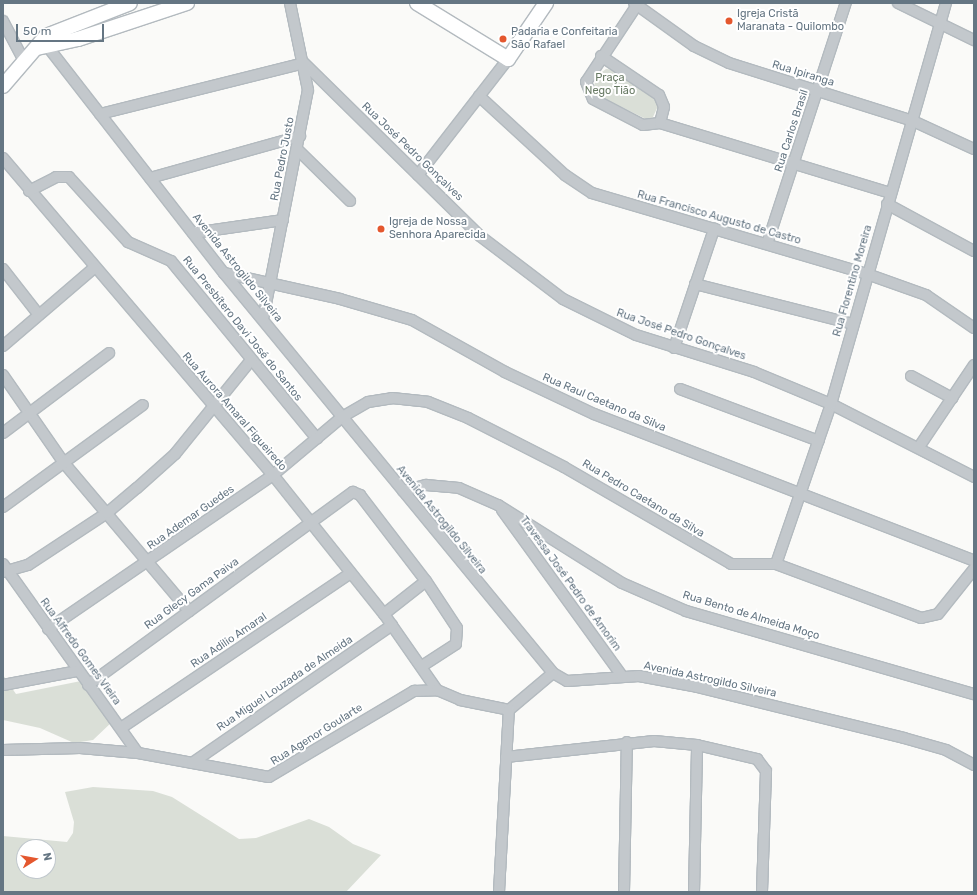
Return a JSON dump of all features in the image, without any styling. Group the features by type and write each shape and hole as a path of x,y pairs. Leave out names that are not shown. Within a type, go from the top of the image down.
{"main road":[{"path":"3,86 23,59 42,44 130,3"},
{"path":"42,44 187,3"},
{"path":"417,3 508,59 546,3"}],"street":[{"name":"Rua Pedro Justo","path":"263,319 298,150 308,90 304,63 290,3"},
{"name":"Rua Carlos Brasil","path":"767,244 846,3"},
{"path":"898,3 940,22 974,40"},
{"name":"Rua Florentino Moreira","path":"776,564 831,404 890,193 913,121 946,3"},
{"path":"635,4 586,82 589,95 643,125 660,123 793,166 890,193"},
{"name":"Rua Ipiranga","path":"635,4 710,55 913,121 974,149"},
{"path":"3,21 23,59"},
{"name":"Avenida Astrogildo Silveira","path":"42,44 100,114 224,273 552,673 567,681 622,676 697,687 865,727 946,750 974,765"},
{"path":"601,56 658,94 664,107 660,123"},
{"path":"418,175 508,59"},
{"path":"100,114 304,63"},
{"name":"Rua José Pedro Gonçalves","path":"304,63 499,252 552,292 607,323 674,348 754,372 831,404 919,447 974,477"},
{"name":"Rua Francisco Augusto de Castro","path":"479,96 585,190 867,274 926,295 974,328"},
{"path":"150,178 300,136"},
{"path":"298,150 350,201"},
{"name":"Rua Aurora Amaral Figueiredo","path":"3,158 94,268 273,475 384,614 422,666 437,690"},
{"name":"Rua Presbítero Davi José do Santos","path":"29,191 56,177 72,178 128,242 171,262 317,439"},
{"path":"887,204 974,251"},
{"path":"194,233 283,220"},
{"path":"674,348 714,229"},
{"path":"3,346 94,268"},
{"path":"3,269 39,315"},
{"name":"Rua Raul Caetano da Silva","path":"224,273 271,282 412,320 506,372 594,414 800,493 974,568"},
{"path":"696,284 853,324"},
{"path":"3,433 109,353"},
{"path":"5,569 28,565 107,513 175,454 213,405 251,360"},
{"path":"919,447 974,365"},
{"path":"3,375 64,463 189,611"},
{"path":"911,376 952,398"},
{"path":"680,389 819,441"},
{"name":"Rua Pedro Caetano da Silva","path":"342,417 375,401 407,398 428,402 468,418 564,467 641,514 731,564 776,564 921,618 938,614 974,568"},
{"path":"3,507 143,405"},
{"name":"Rua Ademar Guedes","path":"48,629 148,563 273,475 342,417"},
{"name":"Rua Bento de Almeida Moço","path":"403,491 426,485 459,488 498,505 616,579 686,611 974,694"},
{"name":"Rua Glecy Gama Paiva","path":"88,685 345,494 356,493 426,581"},
{"name":"Travessa José Pedro de Amorim","path":"498,505 622,676"},
{"name":"Rua Alfredo Gomes Vieira","path":"5,569 138,753"},
{"name":"Rua Adilio Amaral","path":"120,728 351,573"},
{"path":"384,614 426,581 458,628 459,637 456,644 422,666"},
{"name":"Rua Miguel Louzada de Almeida","path":"192,763 392,625"},
{"path":"3,685 78,671"},
{"path":"499,892 509,710 552,673"},
{"name":"Rua Agenor Goularte","path":"3,750 80,748 138,753 269,777 403,696 424,689 437,690 460,700 509,710"},
{"path":"506,757 627,742 697,745 750,756 761,761 766,771 762,892"},
{"path":"624,892 627,742"},
{"path":"694,892 697,745"}],"green space":[{"name":"Praça Nego Tião","path":"606,69 615,70 657,99 658,106 653,117 648,120 599,96 593,88 598,75"},
{"path":"3,675 16,694 81,681 113,721 93,740 74,743 40,728 3,720"},
{"path":"93,787 153,791 172,797 239,839 256,838 309,819 329,827 353,844 381,855 346,892 3,892 3,836 35,839 16,839 16,879 56,879 56,841 67,842 73,833 74,822 65,792"}],"place":[{"name":"Igreja Cristã Maranata - Quilombo","path":"729,21"},
{"name":"Padaria e Confeitaria São Rafael","path":"503,39"},
{"name":"Igreja de Nossa Senhora Aparecida","path":"381,229"}]}
